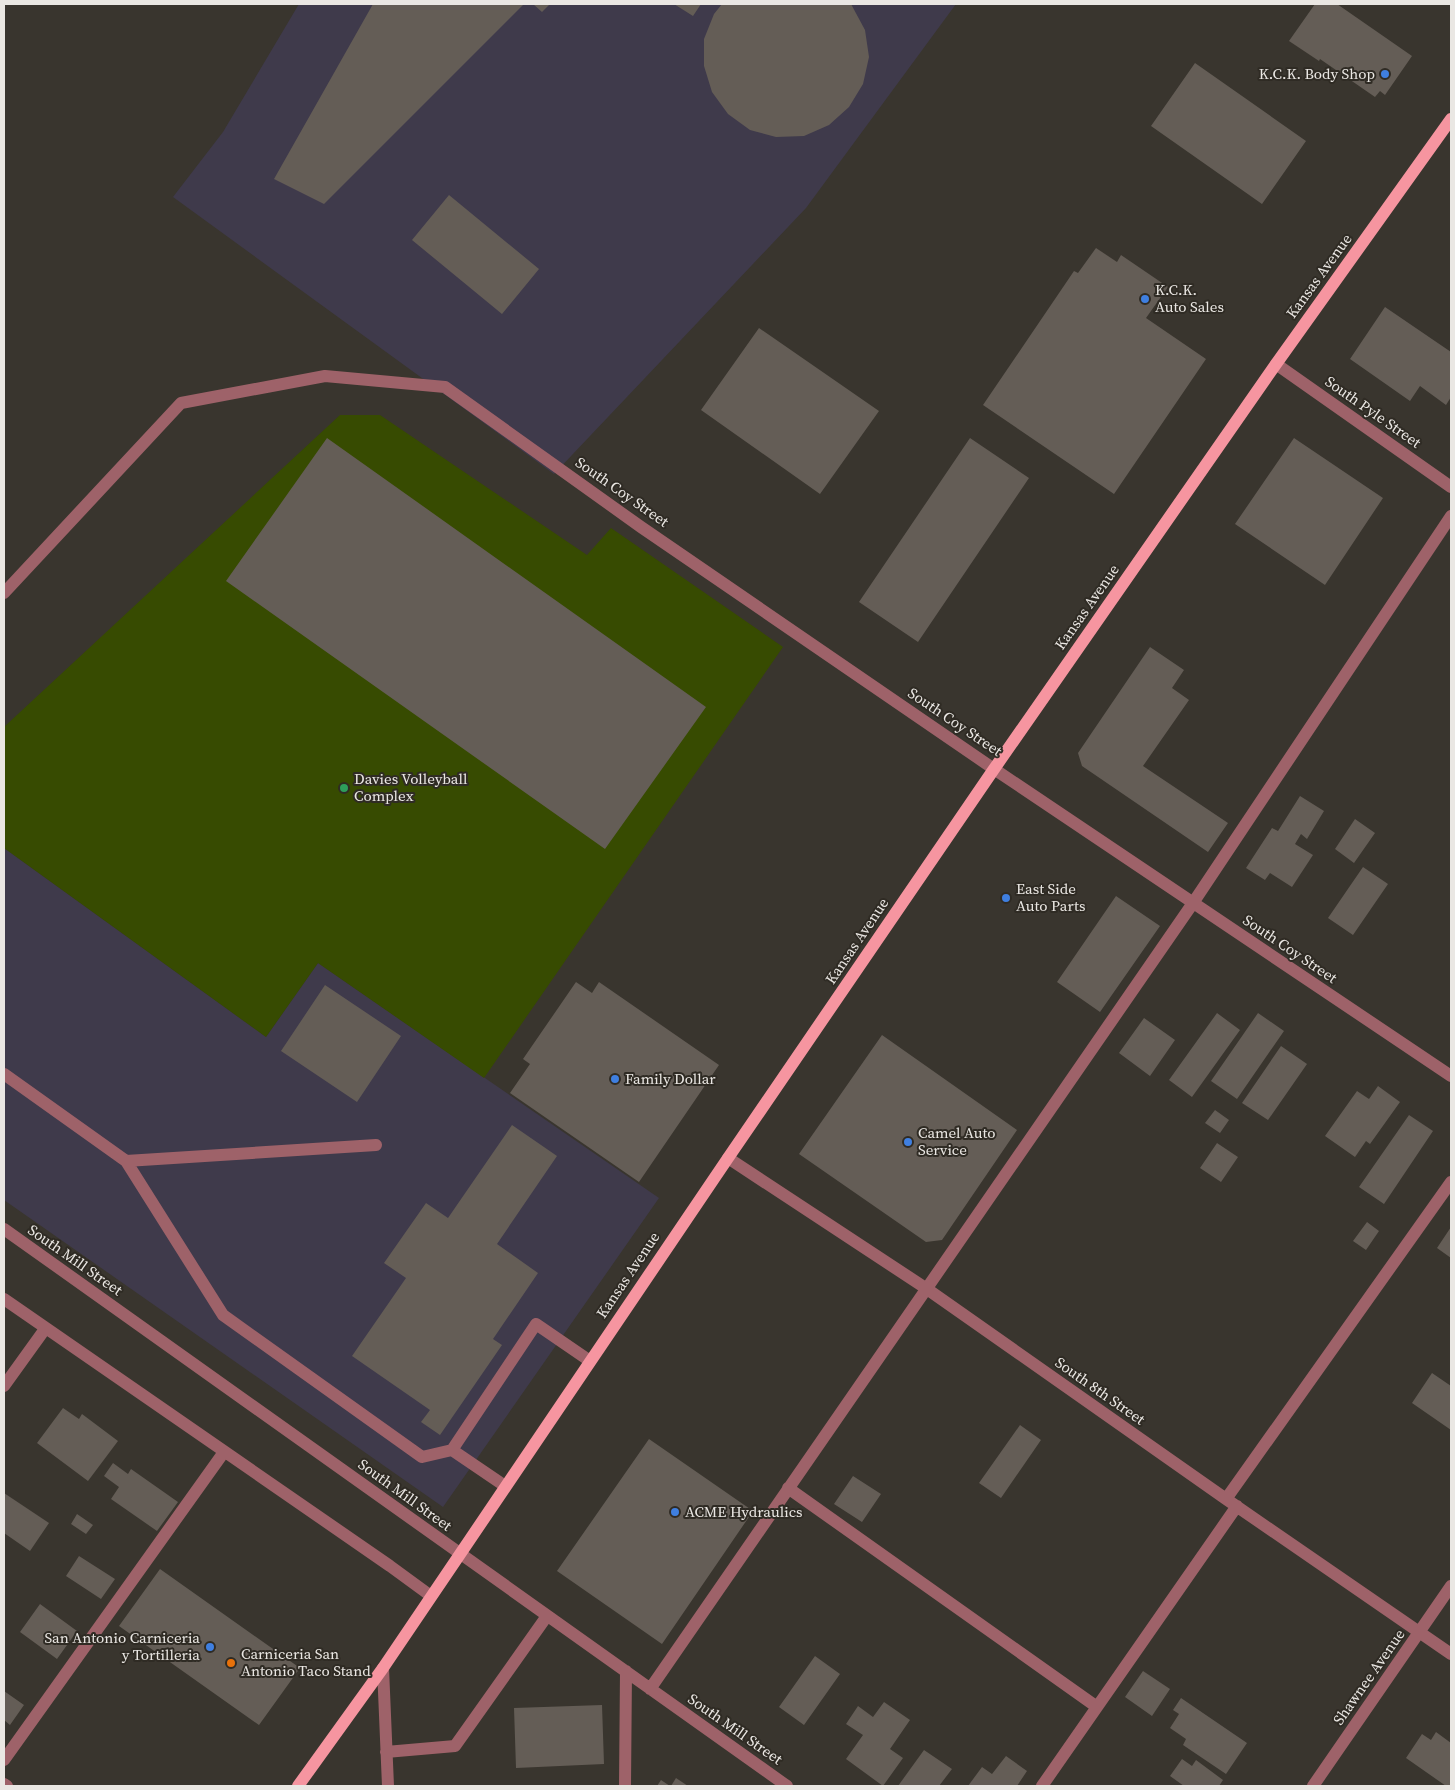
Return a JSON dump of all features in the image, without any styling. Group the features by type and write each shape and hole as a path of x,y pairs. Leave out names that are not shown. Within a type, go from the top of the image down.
{"main road":[{"name":"Kansas Avenue","path":"298,1786 383,1668 459,1553 994,769 1276,364 1451,119"}],"street":[{"name":"South Pyle Street","path":"1276,364 1451,487"},
{"name":"South Coy Street","path":"4,593 181,403 325,376 445,387 641,526 994,769 1451,1076"},
{"path":"650,1689 1193,903 1451,516"},
{"path":"4,1074 126,1161 223,1315 422,1457 452,1450 536,1324 590,1361"},
{"path":"126,1161 376,1145"},
{"name":"South 8th Street","path":"728,1158 927,1289 1451,1654"},
{"path":"1042,1786 1451,1182"},
{"name":"South Mill Street","path":"4,1229 787,1786"},
{"path":"4,1299 431,1596"},
{"path":"4,1386 45,1329"},
{"path":"452,1450 505,1486"},
{"path":"4,1760 224,1452"},
{"path":"788,1488 1097,1707"},
{"name":"Shawnee Avenue","path":"1313,1786 1451,1586"},
{"path":"386,1752 455,1746 547,1616"},
{"path":"383,1668 388,1786"},
{"path":"625,1786 626,1671"}],"shaded area":[{"path":"299,4 956,4 806,208 554,474 173,197 223,132"},
{"path":"4,848 266,1037 318,963 659,1198 443,1507 4,1200"}],"green space":[{"name":"Davies Volleyball Complex","path":"340,415 380,415 587,555 611,528 783,647 484,1078 318,963 266,1037 4,848 4,727"}],"building":[{"path":"373,4 524,4 324,204 274,179"},
{"path":"533,4 550,4 542,12"},
{"path":"674,4 701,4 693,16"},
{"path":"722,4 851,4 865,30 869,57 863,84 849,107 829,125 804,136 776,137 750,130 728,114 712,92 704,66 704,39 714,14"},
{"path":"1315,4 1337,4 1412,56 1385,95 1380,91 1375,97 1320,59 1319,61 1289,41"},
{"path":"1195,63 1306,141 1262,204 1151,126"},
{"path":"449,195 539,269 502,314 412,240"},
{"path":"1096,248 1117,262 1121,255 1168,287 1146,318 1206,359 1114,494 983,405 1074,271 1078,273"},
{"path":"1385,307 1451,352 1451,397 1446,405 1420,386 1410,401 1350,359"},
{"path":"759,328 879,411 820,494 701,410"},
{"path":"327,438 706,707 605,849 226,581"},
{"path":"970,438 1029,478 918,642 859,602"},
{"path":"1294,438 1383,498 1325,585 1235,524"},
{"path":"1150,647 1184,670 1172,688 1189,700 1143,766 1228,823 1208,852 1082,766 1078,753"},
{"path":"1300,796 1324,811 1307,839 1301,834 1295,844 1313,855 1292,887 1270,873 1265,880 1246,868 1272,828 1278,831"},
{"path":"1355,819 1375,833 1354,863 1335,849"},
{"path":"1363,867 1388,884 1353,935 1328,918"},
{"path":"1116,896 1160,926 1100,1012 1057,982"},
{"name":"Family Dollar","path":"576,982 592,993 599,982 719,1065 639,1182 510,1093 530,1064 523,1059"},
{"path":"325,985 401,1036 357,1102 281,1051"},
{"path":"1217,1013 1240,1030 1192,1097 1169,1080"},
{"path":"1258,1013 1284,1031 1237,1099 1211,1081"},
{"path":"1144,1018 1175,1040 1150,1076 1119,1053"},
{"name":"Camel Auto Service","path":"882,1035 1017,1130 942,1240 926,1242 799,1154"},
{"path":"1281,1046 1307,1064 1268,1120 1242,1103"},
{"path":"1378,1086 1400,1102 1370,1144 1366,1141 1355,1157 1325,1136 1357,1091 1369,1099"},
{"path":"1215,1110 1229,1120 1220,1133 1205,1123"},
{"path":"1409,1115 1433,1131 1384,1204 1359,1187"},
{"path":"512,1125 557,1156 497,1244 538,1273 493,1339 502,1345 440,1435 421,1422 430,1410 352,1356 406,1278 384,1263 426,1203 448,1218"},
{"path":"1217,1143 1238,1157 1221,1182 1200,1168"},
{"path":"1367,1222 1379,1231 1366,1250 1353,1241"},
{"path":"1451,1227 1451,1258 1437,1248"},
{"path":"1432,1373 1451,1386 1451,1430 1412,1403"},
{"path":"63,1408 79,1419 82,1414 118,1441 88,1481 37,1443"},
{"path":"1020,1425 1041,1440 1001,1498 979,1483"},
{"path":"649,1439 753,1511 662,1644 557,1571"},
{"path":"113,1463 128,1474 131,1469 178,1502 157,1531 111,1499 119,1487 104,1476"},
{"path":"853,1476 881,1494 862,1522 834,1504"},
{"path":"4,1493 49,1523 30,1551 4,1533"},
{"path":"77,1514 93,1525 86,1534 71,1524"},
{"path":"79,1556 115,1579 101,1599 66,1576"},
{"name":"San Antonio Carniceria y Tortilleria","path":"160,1569 300,1668 259,1725 119,1626"},
{"path":"40,1604 77,1631 57,1659 20,1632"},
{"path":"815,1656 840,1674 804,1725 779,1707"},
{"path":"1143,1671 1170,1689 1152,1716 1125,1697"},
{"path":"4,1691 24,1705 10,1725 4,1720"},
{"path":"1181,1698 1247,1743 1226,1774 1183,1745 1186,1739 1170,1728 1179,1714 1173,1710"},
{"path":"884,1702 910,1720 890,1749 903,1758 883,1786 846,1759 863,1735 846,1724 858,1706 873,1717"},
{"path":"602,1705 604,1764 516,1768 514,1708"},
{"path":"1436,1732 1451,1743 1451,1786 1446,1786 1406,1758 1422,1734 1431,1740"},
{"path":"924,1750 952,1769 939,1786 898,1786"},
{"path":"1006,1756 1027,1771 1017,1786 968,1786 982,1767 992,1774"},
{"path":"1182,1759 1192,1766 1196,1760 1223,1780 1219,1786 1184,1786 1170,1776"},
{"path":"676,1778 688,1786 671,1786"},
{"path":"661,1780 670,1786 657,1786"}],"place":[{"name":"K.C.K. Body Shop","path":"1385,74"},
{"name":"K.C.K. Auto Sales","path":"1145,299"},
{"name":"Davies Volleyball Complex","path":"344,788"},
{"name":"East Side Auto Parts","path":"1006,898"},
{"name":"Family Dollar","path":"615,1079"},
{"name":"Camel Auto Service","path":"908,1142"},
{"name":"ACME Hydraulics","path":"675,1512"},
{"name":"San Antonio Carniceria y Tortilleria","path":"210,1647"},
{"name":"Carniceria San Antonio Taco Stand","path":"231,1663"}]}
